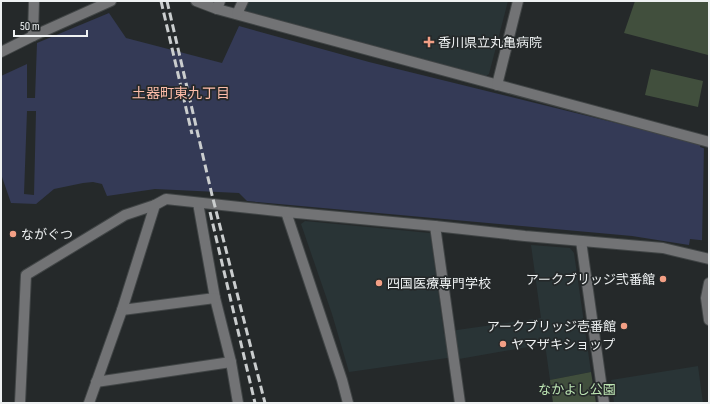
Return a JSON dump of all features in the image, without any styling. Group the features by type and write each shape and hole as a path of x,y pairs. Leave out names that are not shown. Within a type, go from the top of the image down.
{"street":[{"path":"33,36 34,1"},
{"path":"1,52 111,1"},
{"path":"196,1 218,5 237,14 709,142"},
{"path":"237,14 243,1"},
{"path":"497,85 518,1"},
{"path":"20,403 26,275 125,215 155,205 166,199 581,242 663,248 709,259"},
{"path":"198,203 215,298 231,362 238,403"},
{"path":"89,403 122,310 155,205"},
{"path":"286,212 342,380 348,403"},
{"path":"435,226 460,403"},
{"path":"581,242 604,403"},
{"path":"709,283 706,298 709,320"},
{"path":"122,310 215,298"},
{"path":"96,382 231,362"}],"shaded area":[{"name":"香川県立丸亀病院","path":"247,1 508,1 489,74 486,76 246,11 245,8"},
{"name":"四国医療専門学校","path":"305,221 430,233 444,334 457,330 541,318 531,245 570,248 574,253 591,372 550,380 545,344 459,359 447,358 349,372 332,314 301,224"},
{"path":"698,366 703,403 614,403 611,380"}],"green space":[{"path":"635,1 709,1 708,55 624,33"},
{"path":"651,69 703,81 698,107 645,95"},
{"name":"なかよし公園","path":"591,372 596,403 553,403 550,380"}],"water":[{"path":"109,13 126,38 222,63 239,26 369,62 701,144 700,147 709,150 709,241 690,239 689,245 632,236 247,201 239,193 155,189 107,196 102,184 93,182 54,189 36,204 11,203 1,174 1,76 27,64 27,98 35,98 37,43","holes":["27,111 36,111 34,195 24,194"]}],"pier":[{"path":"704,146 709,148 709,243 702,242"}],"railway":[{"path":"161,1 192,134"},
{"path":"167,1 212,195 265,403"},
{"path":"210,212 255,403"}],"place":[{"name":"香川県立丸亀病院","path":"429,42"},
{"name":"ながぐつ","path":"13,234"},
{"name":"アークブリッジ弐番館","path":"663,279"},
{"name":"四国医療専門学校","path":"379,283"},
{"name":"アークブリッジ壱番館","path":"624,326"},
{"name":"ヤマザキショップ","path":"503,344"}],"district":[{"name":"土器町東九丁目","path":"181,93"}]}
